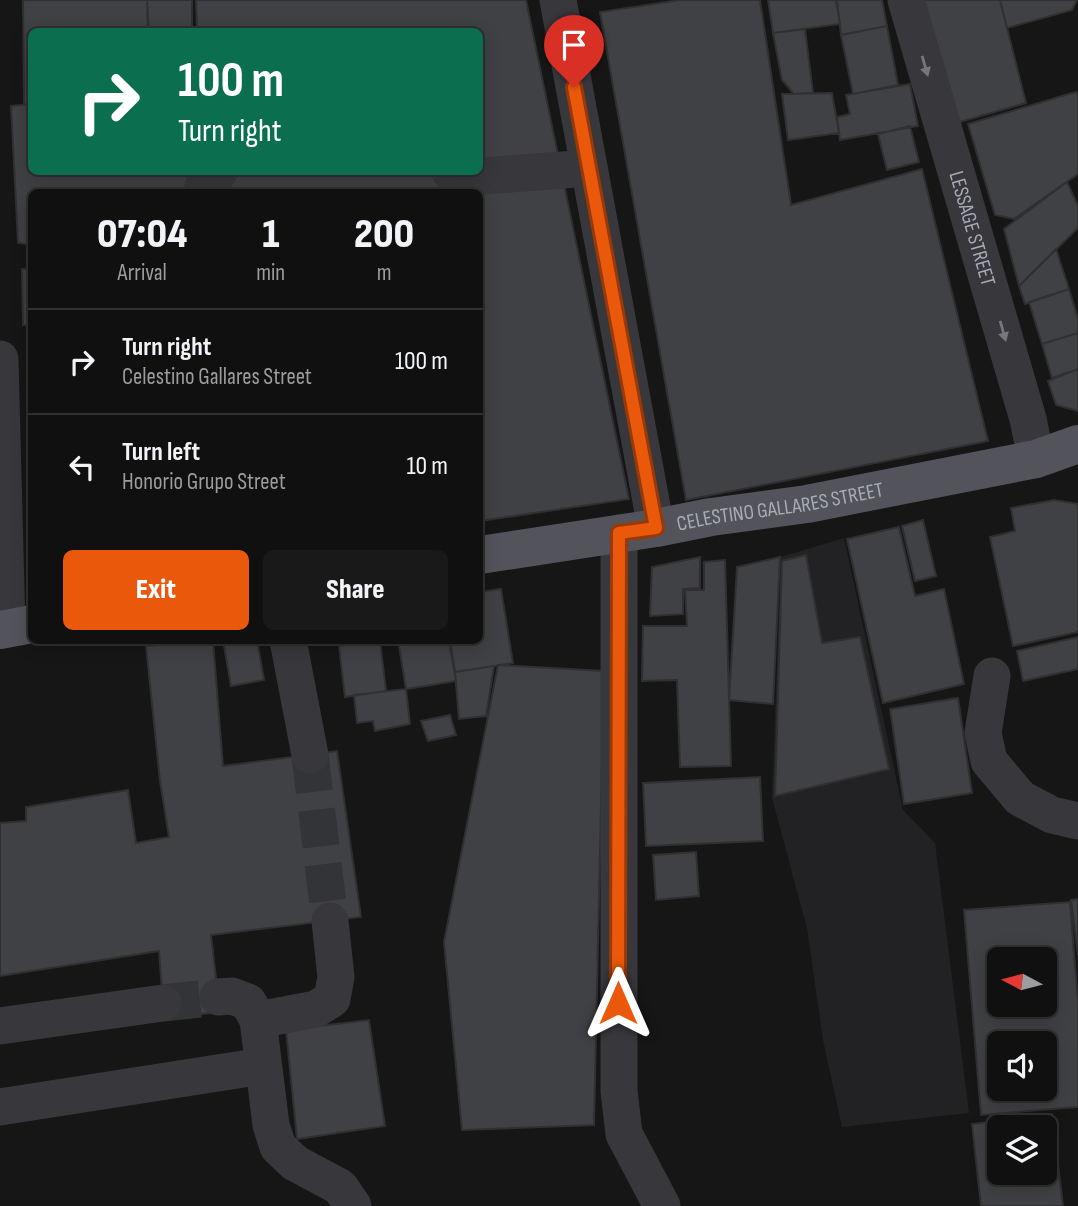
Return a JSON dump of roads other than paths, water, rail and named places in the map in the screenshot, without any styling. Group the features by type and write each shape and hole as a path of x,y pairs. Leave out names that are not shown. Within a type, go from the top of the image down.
{"main road":[{"name":"CELESTINO GALLARES STREET","path":"483,555 656,528 709,506 807,504 1036,459 1078,444"}],"street":[{"path":"558,0 656,528"},
{"name":"LESSAGE STREET","path":"906,0 1028,419 1036,459"},
{"path":"461,175 469,177 589,168"},
{"path":"0,359 13,627"},
{"path":"619,533 619,1091 624,1134 662,1206"},
{"path":"289,644 310,755"},
{"path":"992,676 983,733 989,761 1020,798 1052,815 1078,821"},
{"path":"258,1020 316,1009 331,999 336,977 330,921"},
{"path":"218,997 232,996 248,1002 258,1020 271,1125 278,1147 295,1163 340,1187 353,1206"},
{"path":"0,1026 163,1003"},
{"path":"0,1107 262,1066"}],"tunnel":[{"path":"310,755 330,921"},
{"path":"163,1003 218,997"}]}
